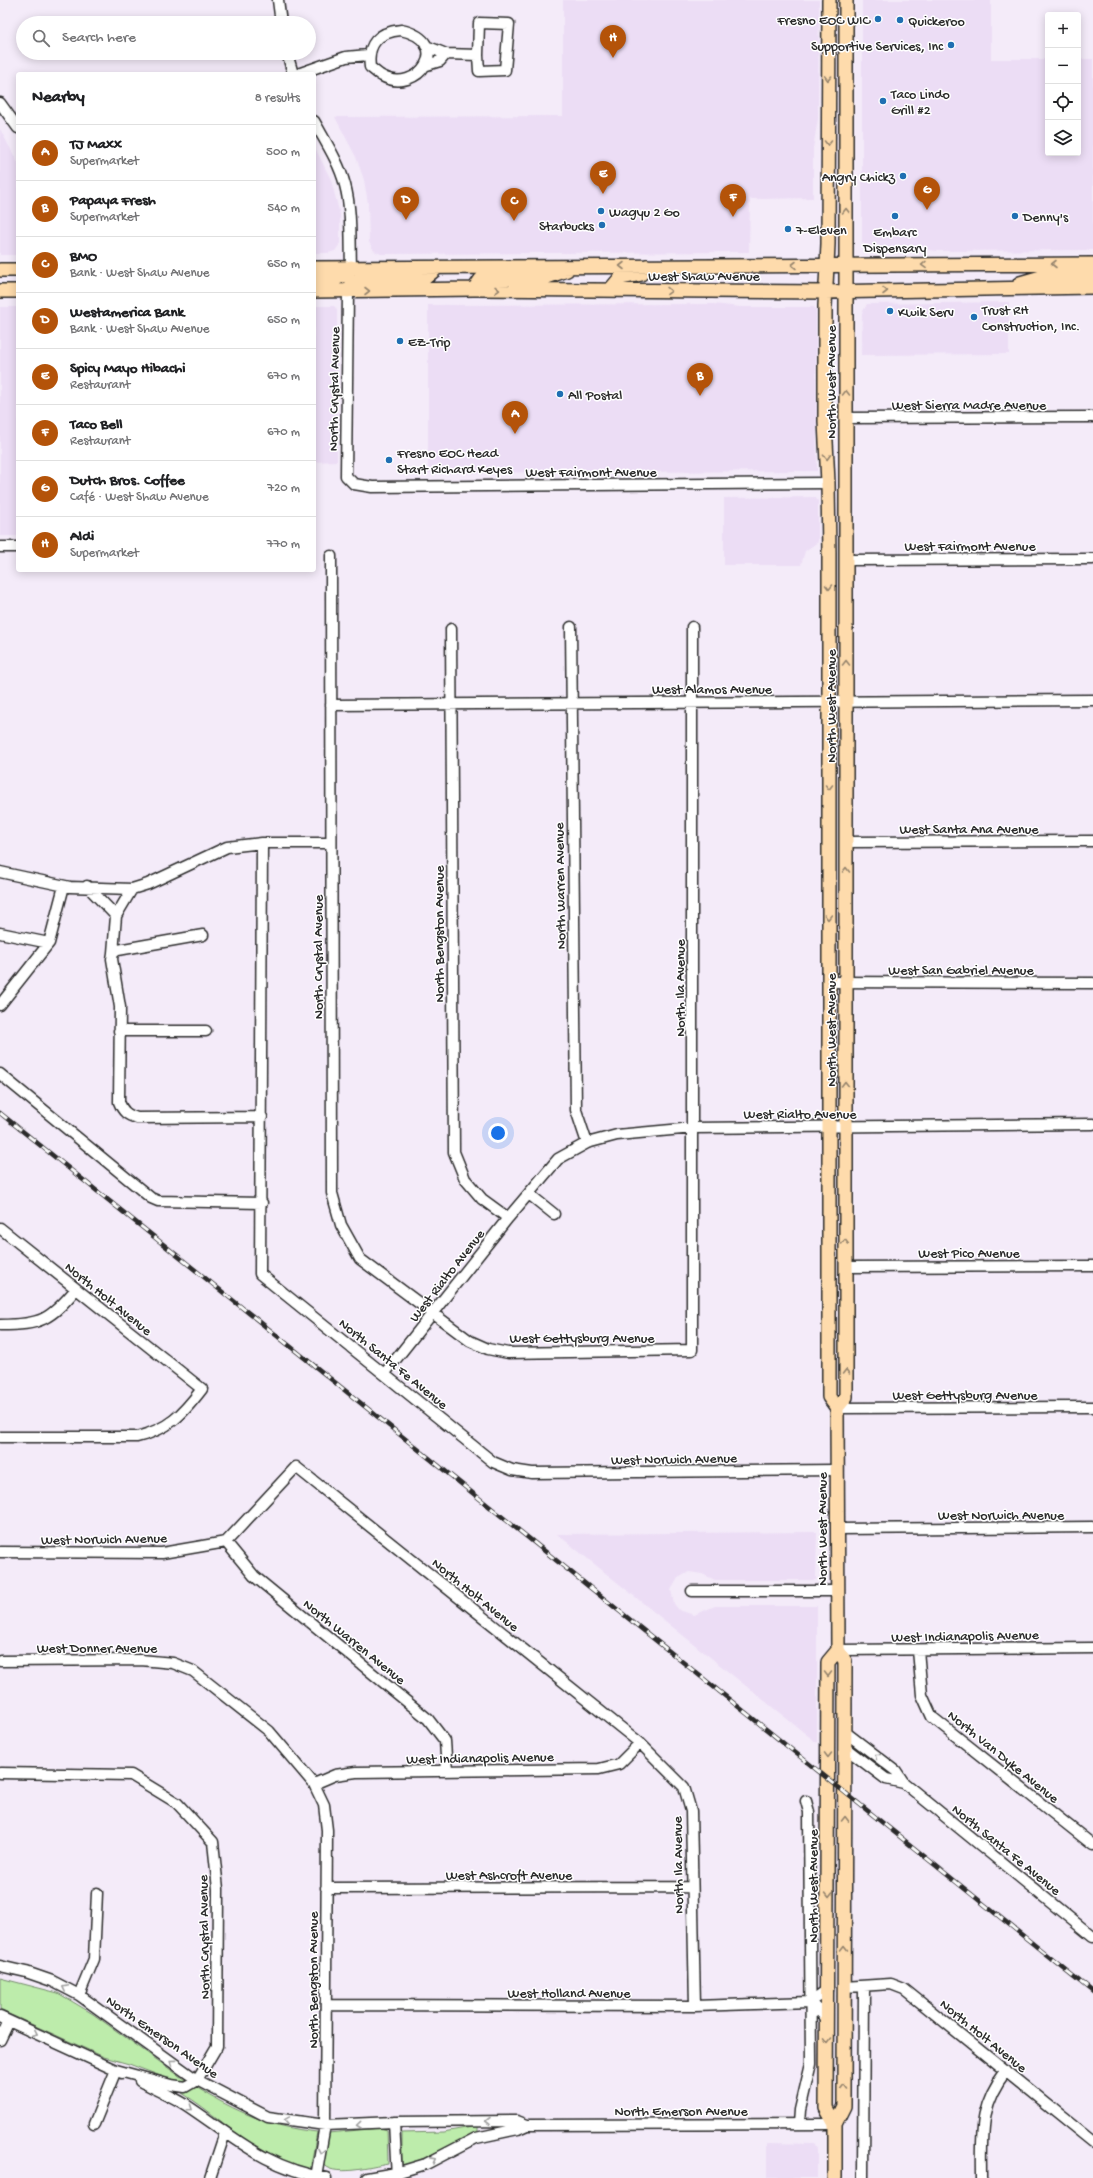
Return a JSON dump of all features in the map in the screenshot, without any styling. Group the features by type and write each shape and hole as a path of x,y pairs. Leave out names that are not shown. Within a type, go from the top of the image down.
{"main road":[{"name":"North West Avenue","path":"829,0 825,292 825,421 828,483 829,702 829,1397 837,1408 838,1650 846,1661 844,1747 844,2106 834,2124"},
{"path":"829,0 838,11 839,68 840,74 847,81"},
{"name":"North West Avenue","path":"837,1408 846,1397 846,0"},
{"name":"West Shaw Avenue","path":"316,268 1093,264"},
{"path":"474,289 481,279 544,278 576,266"},
{"path":"610,290 620,278 641,274 647,266"},
{"path":"316,279 340,278 351,268"},
{"path":"348,291 354,282 358,280 425,278 437,268"},
{"path":"0,270 16,270"},
{"path":"1003,288 1048,275 1093,275"},
{"name":"West Shaw Avenue","path":"316,291 474,289 846,292 1093,287"},
{"path":"0,291 16,291"},
{"path":"828,483 834,488 838,496 838,574 846,593"},
{"name":"North West Avenue","path":"835,2178 834,2124 826,2108 828,2020 828,1662 838,1650"},
{"path":"828,1702 836,1711 838,1740 844,1747"},
{"path":"828,1988 844,1987"}],"street":[{"path":"278,0 280,16"},
{"path":"479,23 509,24 505,70 479,71 478,55 479,23"},
{"path":"427,65 429,53 426,46 418,36 410,32 392,31 382,35 371,47 368,54 370,67 383,77 392,80 410,78 418,74 427,65 440,61 446,54"},
{"path":"426,46 446,54 478,55"},
{"path":"304,72 346,57 368,54"},
{"path":"289,60 292,72"},
{"path":"0,103 16,125"},
{"path":"316,124 334,156 345,183 350,216 351,268"},
{"name":"North Crystal Avenue","path":"348,291 346,476 354,484"},
{"name":"West Sierra Madre Avenue","path":"846,418 1093,417"},
{"name":"West Fairmont Avenue","path":"354,484 379,487 828,483"},
{"path":"0,547 16,547"},
{"name":"North Crystal Avenue","path":"331,556 330,843 332,1193 341,1225 360,1259 435,1313"},
{"name":"West Fairmont Avenue","path":"846,560 1093,559"},
{"name":"North Warren Avenue","path":"571,627 576,1110 587,1143"},
{"name":"North Ila Avenue","path":"692,627 692,1350"},
{"name":"North Bengston Avenue","path":"451,629 450,704 454,1152 465,1179 482,1199 508,1218"},
{"name":"West Alamos Avenue","path":"331,705 1093,700"},
{"name":"West Santa Ana Avenue","path":"846,842 1093,841"},
{"path":"0,872 64,886 132,889 148,884 228,846 262,843 330,843"},
{"path":"0,1074 151,1198 158,1201 262,1203 262,843"},
{"path":"0,1005 49,943 64,886"},
{"path":"87,886 116,916"},
{"path":"132,889 116,916 112,959 120,1007 119,1102 122,1110 137,1118 262,1117"},
{"path":"0,933 49,943"},
{"path":"113,953 118,950 203,935"},
{"name":"West San Gabriel Avenue","path":"828,982 1093,982"},
{"path":"119,1031 206,1031"},
{"name":"West Rialto Avenue","path":"385,1373 435,1313 508,1218 558,1159 587,1143 617,1135 693,1128 1093,1124"},
{"path":"529,1194 554,1214"},
{"name":"North Santa Fe Avenue","path":"262,1203 260,1274 385,1373 493,1462 512,1470"},
{"name":"North Holt Avenue","path":"0,1228 202,1389 186,1410 170,1424 155,1433 137,1437 0,1437"},
{"name":"West Pico Avenue","path":"845,1267 1093,1266"},
{"path":"0,1325 33,1323 47,1317 58,1311 76,1289"},
{"name":"West Gettysburg Avenue","path":"435,1313 470,1341 488,1349 508,1353 692,1350"},
{"name":"West Gettysburg Avenue","path":"837,1408 1093,1407"},
{"name":"North Holt Avenue","path":"226,1542 296,1467 640,1743"},
{"name":"West Norwich Avenue","path":"512,1470 532,1473 837,1470"},
{"name":"West Norwich Avenue","path":"837,1529 1093,1527"},
{"name":"North Warren Avenue","path":"226,1542 254,1576 428,1719 445,1740 447,1771"},
{"name":"West Norwich Avenue","path":"0,1552 162,1553 226,1542"},
{"path":"692,1591 837,1591"},
{"name":"West Indianapolis Avenue","path":"838,1650 1093,1648"},
{"name":"North Van Dyke Avenue","path":"918,1650 922,1695 932,1717 1093,1845"},
{"name":"West Donner Avenue","path":"0,1661 141,1660 163,1661 183,1666 201,1676 270,1731 314,1784"},
{"name":"North Santa Fe Avenue","path":"845,1732 896,1771 904,1783 1093,1937"},
{"name":"North Ila Avenue","path":"640,1743 684,1787 691,1811 695,2006"},
{"name":"West Indianapolis Avenue","path":"314,1784 335,1775 356,1772 607,1768 623,1761 640,1743"},
{"name":"North Santa Fe Avenue","path":"844,1747 886,1779 904,1783"},
{"name":"North Crystal Avenue","path":"0,1773 131,1775 177,1803 213,1842 218,1889 217,2046 197,2080"},
{"name":"North Bengston Avenue","path":"314,1784 324,1805 327,1830 325,2125 321,2177"},
{"path":"799,2124 800,2110 811,2063 809,1812 806,1801"},
{"name":"West Ashcroft Avenue","path":"326,1888 692,1887"},
{"path":"79,1995 94,1959 97,1893"},
{"name":"North Emerson Avenue","path":"0,1966 26,1972 52,1981 79,1995 197,2080 268,2117 325,2125 394,2122 517,2121 527,2125 834,2124"},
{"name":"North Holt Avenue","path":"844,1987 864,1987 891,1984 904,1989 1093,2142"},
{"path":"864,1987 864,2178"},
{"path":"810,2002 828,1988"},
{"path":"810,2002 828,2020"},
{"name":"West Holland Avenue","path":"327,2005 695,2006 810,2002"},
{"path":"0,2040 4,2019 116,2070 186,2105 225,2133 277,2165 321,2177"},
{"path":"116,2070 171,2085 185,2087 197,2080"},
{"path":"94,2124 116,2070"},
{"path":"982,2178 982,2130 984,2111 992,2091 1006,2071"},
{"path":"394,2122 397,2176"},
{"name":"North Emerson Avenue","path":"367,2178 397,2176 426,2164 476,2138 518,2129 527,2125"},
{"path":"210,2178 225,2133"}],"shaded area":[{"path":"563,0 819,0 818,119 813,148 813,198 750,199 749,252 381,254 374,251 369,242 368,203 364,180 356,157 335,117 563,116"},
{"path":"862,0 991,0 991,59 1045,59 1045,156 1081,156 1081,59 1093,59 1093,250 937,251 915,248 868,248 862,242"},
{"path":"0,129 16,159 16,255 0,255"},
{"path":"316,150 331,180 340,215 340,244 335,251 328,253 316,253"},
{"path":"1009,302 1009,354 861,355 862,313 867,304"},
{"path":"713,304 741,307 813,307 816,309 817,471 428,473 428,305"},
{"path":"316,306 334,306 337,309 337,461 316,462"},
{"path":"0,307 16,307 16,536 0,536"},
{"path":"815,497 818,501 818,542 805,551 801,565 724,565 724,498"},
{"path":"817,1532 816,1580 715,1580 702,1574 689,1572 678,1578 671,1590 674,1604 679,1610 694,1615 715,1606 817,1606 817,1743 557,1534"},
{"path":"767,2143 814,2144 817,2149 817,2178 767,2178"}],"green space":[{"path":"0,1978 58,1993 93,2014 185,2080 184,2082 174,2081 129,2064 104,2057 0,2010"},
{"path":"196,2087 225,2104 254,2117 300,2130 317,2132 310,2170 264,2152 182,2093 182,2090"},
{"path":"478,2126 478,2133 402,2167 402,2133 443,2132"},
{"path":"380,2128 387,2130 388,2164 342,2171 334,2170 322,2163 328,2133"}],"railway":[{"path":"0,1113 1093,1992"}],"place":[{"name":"Fresno EOC WIC","path":"878,19"},
{"name":"Quickeroo","path":"900,20"},
{"name":"Supportive Services, Inc","path":"951,45"},
{"name":"Aldi","path":"613,58"},
{"name":"Taco Lindo Grill #2","path":"883,101"},
{"name":"Angry Chickz","path":"903,176"},
{"name":"Spicy Mayo Hibachi","path":"603,194"},
{"name":"Dutch Bros. Coffee","path":"927,210"},
{"name":"Wagyu 2 Go","path":"601,211"},
{"name":"Embarc Dispensary","path":"895,216"},
{"name":"Denny's","path":"1015,216"},
{"name":"Taco Bell","path":"733,217"},
{"name":"Westamerica Bank","path":"406,220"},
{"name":"BMO","path":"514,221"},
{"name":"Starbucks","path":"602,225"},
{"name":"7-Eleven","path":"788,229"},
{"name":"Kwik Serv","path":"890,311"},
{"name":"Trust RH Construction, Inc.","path":"974,317"},
{"name":"EZ-Trip","path":"400,341"},
{"name":"All Postal","path":"560,394"},
{"name":"Papaya Fresh","path":"700,396"},
{"name":"TJ Maxx","path":"515,434"},
{"name":"Fresno EOC Head Start Richard Keyes","path":"389,460"}]}
